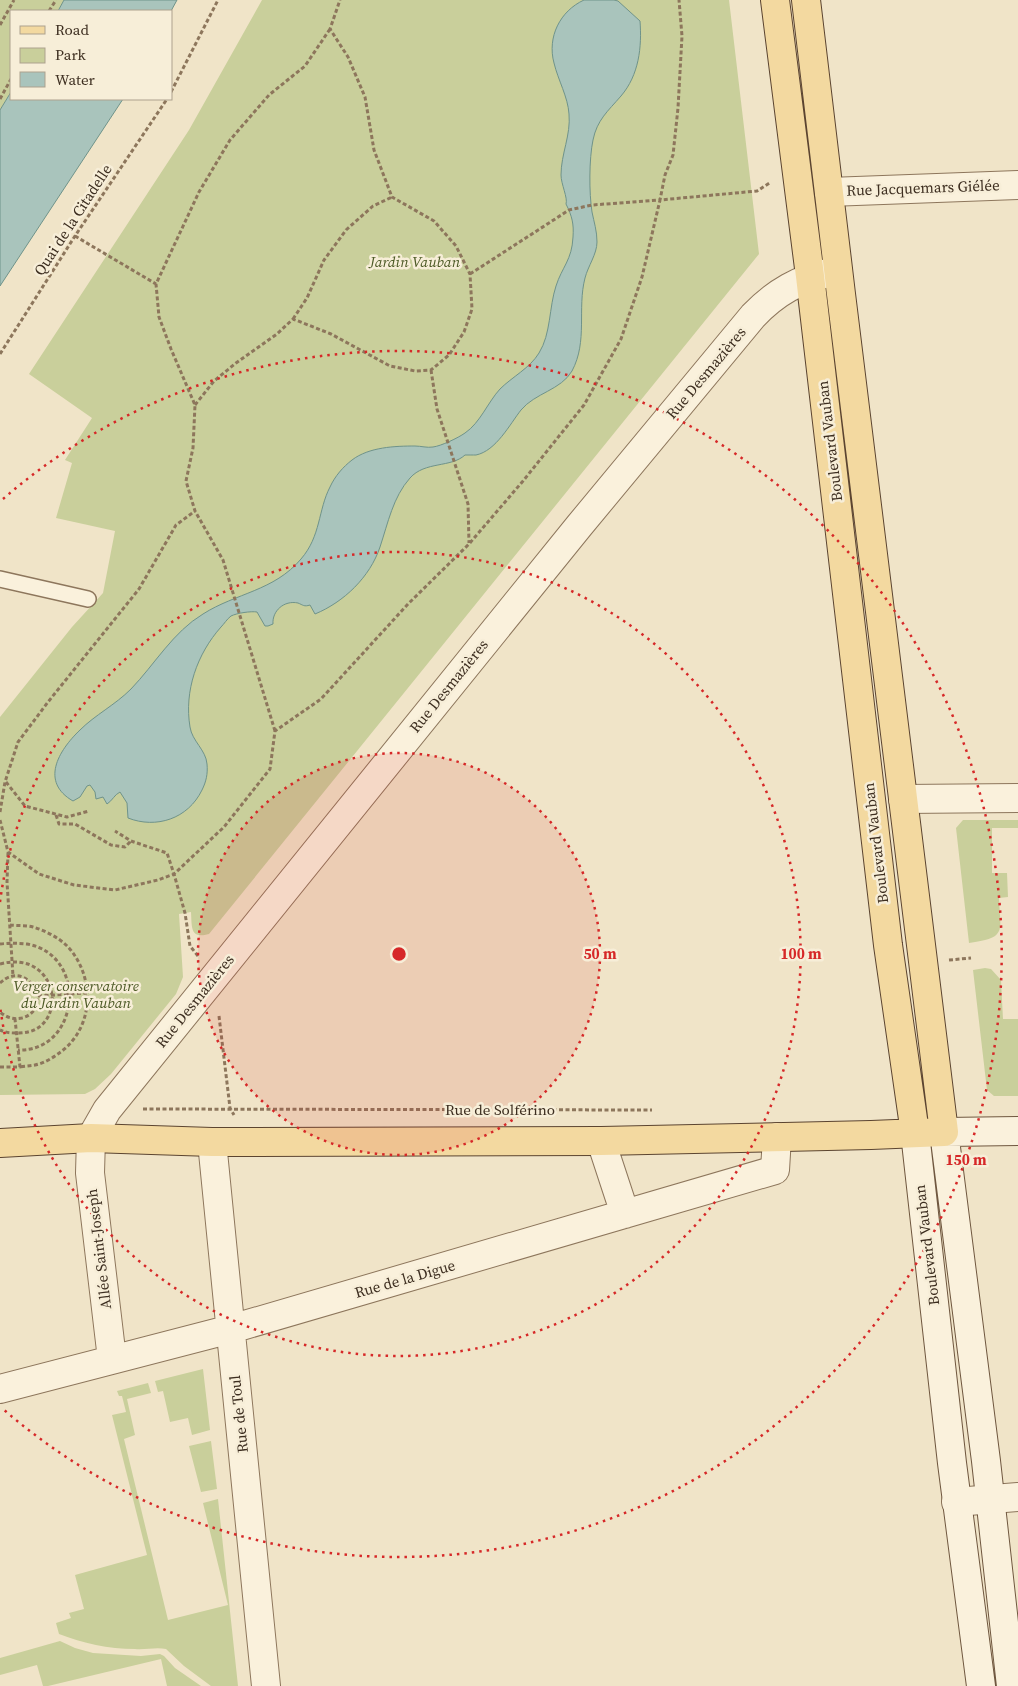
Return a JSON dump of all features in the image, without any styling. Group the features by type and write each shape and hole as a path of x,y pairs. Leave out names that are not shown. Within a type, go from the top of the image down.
{"main road":[{"name":"Boulevard Vauban","path":"775,0 810,276 888,945 915,1133"},
{"name":"Boulevard Vauban","path":"806,0 944,1132"},
{"name":"Rue de Solférino","path":"0,1127 39,1129 91,1138"},
{"name":"Rue de Solférino","path":"0,1144 91,1138 212,1142 601,1141 944,1132"}],"street":[{"name":"Rue Jacquemars Giélée","path":"829,192 1018,185"},
{"name":"Rue Desmazières","path":"91,1138 107,1110 578,526 753,316 776,295 810,276 838,270"},
{"path":"903,799 1018,798"},
{"name":"Rue de Solférino","path":"944,1132 1018,1131"},
{"name":"Boulevard Vauban","path":"944,1132 1011,1686"},
{"name":"Boulevard Vauban","path":"915,1133 956,1502 981,1686"},
{"name":"Rue de la Digue","path":"0,1389 231,1329 776,1170 777,1137"},
{"name":"Allée Saint-Joseph","path":"91,1138 90,1173 112,1359"},
{"path":"601,1141 625,1214"},
{"name":"Rue de Toul","path":"212,1142 266,1686"},
{"path":"956,1502 1018,1498"}],"lane":[{"path":"1,581 88,599"}],"path":[{"path":"0,25 14,0"},
{"path":"172,90 218,0"},
{"path":"8,852 39,874 74,885 115,890 158,880 174,874 224,827 270,769 275,731 223,560 195,511 186,481 192,448 195,406 159,317 156,284 199,192 230,140 269,95 305,66 330,30 340,0"},
{"path":"275,731 321,699 408,604 469,544 524,481 584,405 620,339 642,276 666,175 673,155 682,36 679,0"},
{"path":"293,319 331,334 390,366 415,371 431,370 449,355 464,332 472,309 470,274 456,246 434,221 392,197 374,150 365,97 348,57 330,30"},
{"path":"0,99 10,81"},
{"name":"Quai de la Citadelle","path":"0,354 74,236 166,100"},
{"path":"470,274 569,210 592,205 757,191 796,166"},
{"path":"195,406 214,381 277,334 293,319 307,298 324,260 346,230 373,206 392,197"},
{"path":"74,236 156,284"},
{"path":"431,370 437,409 468,504 469,544"},
{"path":"0,812 2,793 18,742 139,589 176,525 195,511"},
{"path":"5,782 25,806 67,817 89,811"},
{"path":"56,815 59,824 75,824 112,844 125,848 131,842"},
{"path":"0,820 8,852 7,882 13,976"},
{"path":"115,831 131,842 167,853 185,913 190,946 215,976 230,1108 246,1141"},
{"path":"0,1067 36,1065 50,1059 65,1048 78,1035 88,1002 80,963 68,946 50,934 31,926 10,925"},
{"path":"0,944 27,944 43,950 57,960 66,976 70,994 68,1010 62,1026 50,1040 27,1050 18,1050"},
{"path":"0,964 13,961 28,963 42,972 49,982 52,995 52,1008 47,1019 37,1029 26,1033 8,1033 0,1030"},
{"path":"0,983 7,978 20,976 33,984 38,996 33,1010 28,1015 9,1018 0,1012"},
{"path":"38,996 87,993"},
{"path":"15,1018 20,1067"},
{"name":"Rue de Solférino","path":"136,1109 655,1110"}],"green space":[{"path":"0,0 64,0 59,10 10,10 10,94 0,110"},
{"name":"Jardin Vauban","path":"262,0 729,0 759,254 209,934 198,935 193,931 191,912 179,914 183,977 176,994 111,1074 95,1089 85,1094 0,1095 0,717 72,627 103,593 115,531 56,518 72,463 65,460 92,418 29,374 189,130"},
{"path":"963,820 1018,820 1018,828 992,828 992,873 1007,873 1008,897 999,898 999,931 990,938 969,943 956,828"},
{"path":"991,969 1001,980 1003,1019 1018,1019 1018,1096 994,1096 987,1090 973,970"},
{"path":"203,1369 210,1430 192,1435 188,1418 170,1422 163,1391 158,1392 155,1381"},
{"path":"148,1383 151,1393 127,1399 135,1435 124,1439 168,1620 228,1605 203,1503 218,1499 238,1686 211,1686 184,1666 166,1649 105,1647 59,1634 56,1623 71,1618 69,1613 84,1609 75,1575 147,1555 112,1415 126,1412 122,1396 119,1396 117,1391"},
{"path":"211,1441 217,1489 201,1492 189,1446"},
{"path":"60,1641 93,1653 141,1656 160,1654 175,1668 201,1686 167,1686 161,1659 48,1686 43,1686 37,1665 0,1675 0,1658"}],"water":[{"path":"64,0 177,0 172,10 59,10"},
{"path":"584,0 618,1 640,21 640,51 632,79 621,96 600,121 593,140 590,186 597,246 585,278 580,348 572,371 561,383 527,404 490,448 476,455 465,455 453,462 423,469 410,478 395,502 376,558 355,587 336,603 315,614 310,605 288,603 277,611 273,624 268,626 265,626 257,612 237,614 227,620 205,649 194,674 189,700 190,727 193,737 206,759 207,771 206,781 196,800 180,815 160,822 139,821 128,818 127,803 120,792 107,804 103,797 96,799 95,792 90,785 87,786 80,797 73,801 57,785 55,776 59,757 72,738 131,689 173,639 192,621 216,607 267,585 290,570 301,559 312,541 326,496 334,479 345,466 366,452 399,446 433,447 462,435 480,418 500,389 526,368 539,353 546,337 558,279 571,252 573,232 561,175 569,129 569,114 567,101 554,63 552,44 557,26 562,18 568,11"},
{"path":"10,94 10,100 122,100 0,286 0,110"}],"park label":[{"name":"Verger conservatoire du Jardin Vauban","path":"76,994"}]}
